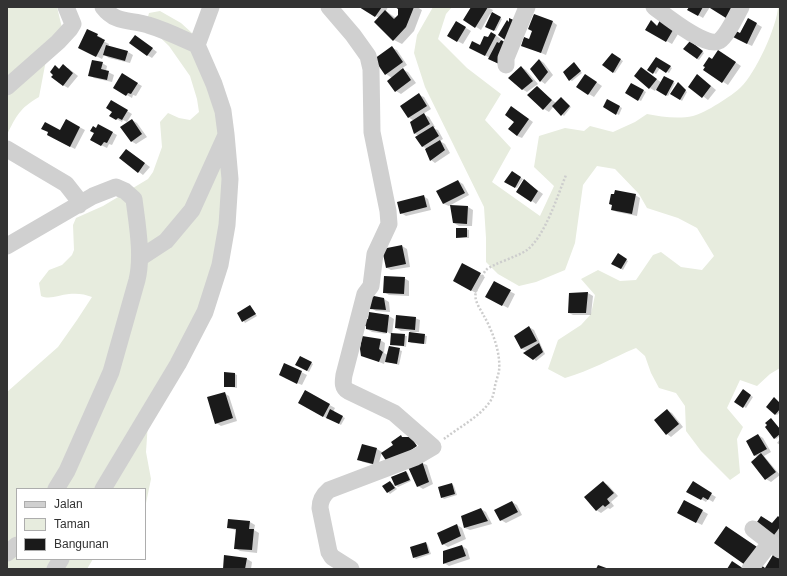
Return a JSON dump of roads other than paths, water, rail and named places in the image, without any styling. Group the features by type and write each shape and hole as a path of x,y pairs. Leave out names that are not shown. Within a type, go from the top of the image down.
{"street":[{"path":"7,87 58,42 70,29 73,24 66,7"},
{"path":"103,7 113,18 146,24 197,45 214,84 223,111 230,179 227,225 220,265 205,312 178,364 104,488"},
{"path":"197,45 202,35 211,7"},
{"path":"328,7 353,35 368,56 371,69 372,132 390,224 375,254 371,286 365,294 343,384 344,388 348,391 394,413 433,447 416,457 329,490 324,494 320,503 320,508 329,552 332,557 352,569"},
{"path":"506,65 506,58 527,7"},
{"path":"654,7 703,40 714,43 718,42 724,37 741,7"},
{"path":"140,258 166,240 192,210 226,134"},
{"path":"7,149 66,184 77,198 79,205"},
{"path":"7,246 93,196 116,187 125,191 134,199 140,258 139,274 111,372 67,471 57,488"},
{"path":"750,569 775,546 753,529"},
{"path":"7,553 16,546"},
{"path":"55,569 60,560"}]}
